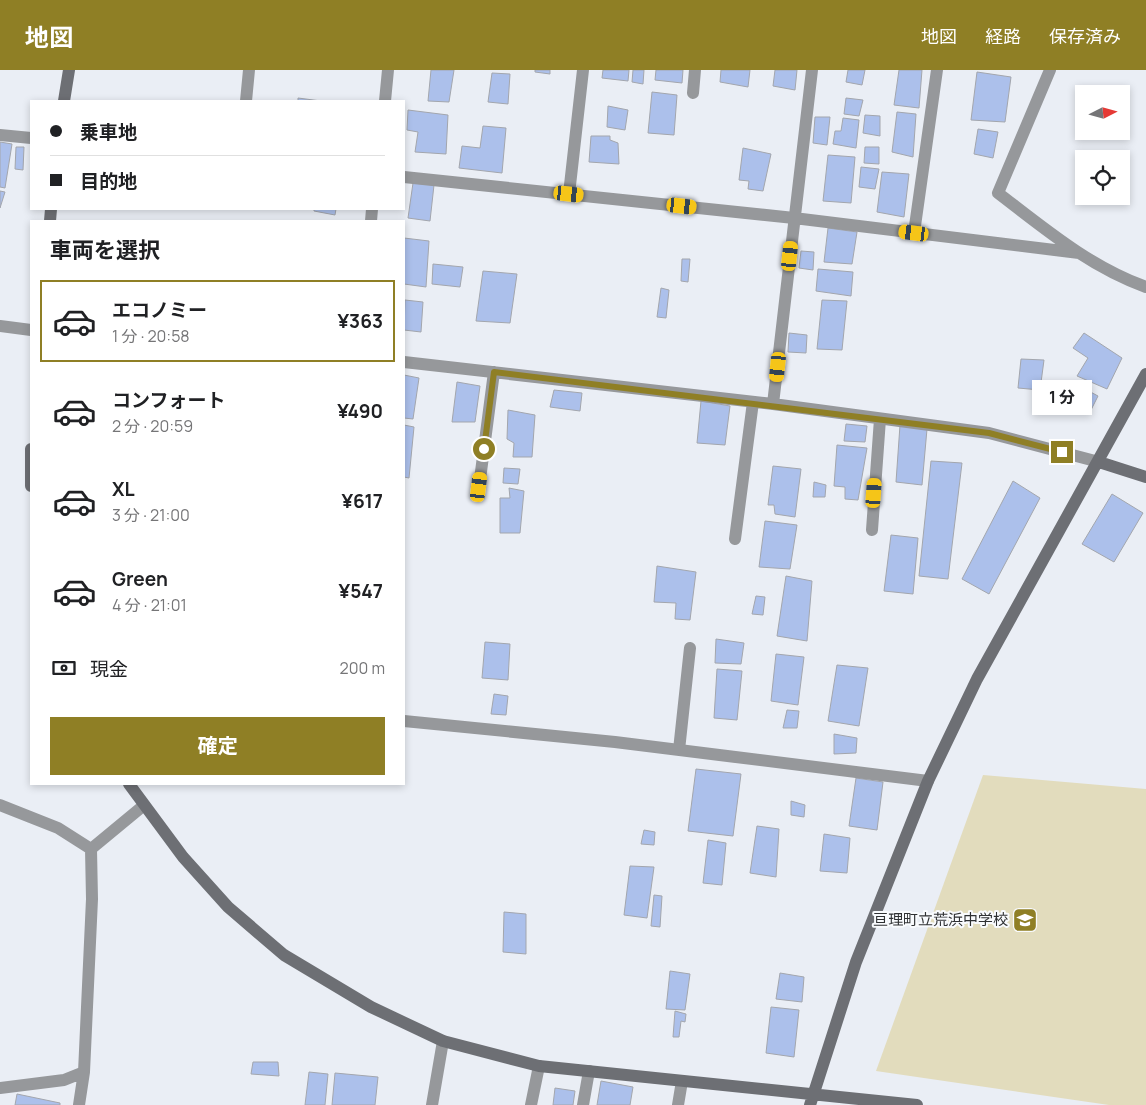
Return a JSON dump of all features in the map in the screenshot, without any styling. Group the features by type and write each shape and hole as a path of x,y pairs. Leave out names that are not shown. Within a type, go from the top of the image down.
{"street":[{"path":"64,100 69,70"},
{"path":"246,100 249,70"},
{"path":"384,100 388,70"},
{"path":"569,194 583,70"},
{"path":"693,93 695,70"},
{"path":"773,404 812,70"},
{"path":"914,233 937,70"},
{"path":"1050,70 998,193 1079,253 1122,278 1146,286"},
{"path":"0,135 30,138"},
{"path":"405,177 794,218 1079,253"},
{"path":"0,326 30,330"},
{"path":"405,362 773,404 989,433 1099,462 1146,477"},
{"path":"479,487 494,372"},
{"path":"811,1100 856,962 928,781 977,678 1099,462 1146,374"},
{"path":"735,539 753,402"},
{"path":"872,530 880,418"},
{"path":"679,750 690,648"},
{"path":"405,721 679,750 928,781"},
{"path":"130,785 143,806 183,857 228,907 284,955 371,1007 443,1041 539,1066 682,1081 811,1100 917,1105"},
{"path":"0,805 58,828 91,850"},
{"path":"91,850 143,806"},
{"path":"79,1105 84,1072 92,899 91,850"},
{"path":"432,1105 443,1041"},
{"path":"531,1105 539,1066"},
{"path":"583,1105 589,1071"},
{"path":"0,1088 64,1080 84,1072"},
{"path":"678,1105 682,1081"}],"shaded area":[{"name":"亘理町立荒浜中学校","path":"983,775 1146,789 1146,1105 1109,1105 876,1071"}],"building":[{"path":"431,70 454,70 449,102 428,101"},
{"path":"535,70 550,70 550,74 535,72"},
{"path":"603,70 629,70 628,81 602,78"},
{"path":"633,70 644,70 643,84 632,82"},
{"path":"656,70 683,70 682,83 655,80"},
{"path":"721,70 750,70 748,87 720,82"},
{"path":"775,70 797,70 795,90 773,86"},
{"path":"848,70 865,70 862,85 846,82"},
{"path":"899,70 922,70 919,108 894,105"},
{"path":"977,72 1011,77 1005,122 971,120"},
{"path":"492,73 510,74 508,104 488,102"},
{"path":"652,92 677,95 674,135 648,133"},
{"path":"846,98 863,100 859,116 844,114"},
{"path":"608,106 628,110 625,130 607,127"},
{"path":"408,110 448,115 446,154 415,152 418,132 407,130"},
{"path":"897,112 916,114 913,157 892,152"},
{"path":"865,115 880,116 880,136 863,133"},
{"path":"815,117 830,117 827,145 813,143"},
{"path":"843,118 859,120 856,148 833,144 835,131 841,131"},
{"path":"483,126 506,128 502,173 459,168 462,146 480,148"},
{"path":"978,129 998,132 993,158 974,154"},
{"path":"591,136 610,136 610,140 618,143 619,164 589,162"},
{"path":"0,142 12,144 5,188 0,187"},
{"path":"16,147 24,147 23,170 15,169"},
{"path":"865,147 879,147 879,164 864,163"},
{"path":"743,148 771,154 763,191 748,189 749,181 739,180"},
{"path":"828,155 855,157 851,203 823,201"},
{"path":"861,167 879,169 875,189 859,187"},
{"path":"882,172 909,174 904,217 877,212"},
{"path":"413,183 434,185 430,221 408,218"},
{"path":"0,191 5,192 0,208"},
{"path":"314,210 336,210 335,215"},
{"path":"828,228 857,232 852,264 824,262"},
{"path":"405,238 429,241 426,287 405,284"},
{"path":"801,251 814,252 813,270 799,268"},
{"path":"682,259 690,259 688,282 681,281"},
{"path":"433,264 463,267 460,287 432,284"},
{"path":"818,269 853,272 851,296 816,291"},
{"path":"483,271 517,274 510,323 476,321"},
{"path":"661,288 669,290 666,318 657,317"},
{"path":"405,300 423,302 421,332 405,330"},
{"path":"822,300 847,301 842,350 817,349"},
{"path":"789,333 807,335 806,353 788,352"},
{"path":"1084,333 1122,358 1107,389 1077,376 1088,358 1073,348"},
{"path":"1021,359 1044,360 1040,390 1018,388"},
{"path":"405,375 419,378 413,419 405,418"},
{"path":"457,382 480,386 475,422 452,422"},
{"path":"1085,389 1098,396 1090,412 1078,405"},
{"path":"554,390 582,393 580,411 550,407"},
{"path":"701,401 730,406 725,445 697,443"},
{"path":"508,410 535,415 532,457 513,457 514,443 507,439"},
{"path":"846,424 867,426 865,442 844,441"},
{"path":"405,425 414,427 409,478 405,477"},
{"path":"900,425 927,429 922,485 896,482"},
{"path":"837,445 867,448 858,500 845,499 845,487 834,486"},
{"path":"931,461 962,463 948,579 919,576"},
{"path":"773,466 801,469 795,517 775,514 774,505 768,505"},
{"path":"504,468 520,469 518,484 503,483"},
{"path":"1013,481 1040,498 989,594 962,579"},
{"path":"814,482 826,485 825,497 813,497"},
{"path":"509,488 524,491 520,533 500,533 500,498 510,498"},
{"path":"1112,494 1143,513 1114,562 1082,544"},
{"path":"765,521 797,525 790,569 759,567"},
{"path":"891,535 918,538 913,594 884,591"},
{"path":"657,566 696,572 690,620 675,619 676,603 654,602"},
{"path":"786,576 812,581 807,641 777,636"},
{"path":"756,596 765,597 763,615 752,614"},
{"path":"716,639 744,643 741,664 715,663"},
{"path":"485,642 510,644 508,680 482,678"},
{"path":"776,654 804,657 798,705 771,701"},
{"path":"837,665 868,668 859,726 828,721"},
{"path":"717,669 742,671 737,720 714,718"},
{"path":"494,694 508,696 506,715 491,714"},
{"path":"787,710 799,711 797,728 783,728"},
{"path":"834,734 857,738 856,753 834,754"},
{"path":"696,769 741,774 733,836 688,831"},
{"path":"856,778 883,782 877,830 849,826"},
{"path":"791,801 805,805 804,817 791,815"},
{"path":"757,826 779,829 776,877 750,873"},
{"path":"644,830 655,832 654,845 641,844"},
{"path":"824,834 850,838 847,873 820,871"},
{"path":"708,840 726,843 722,885 703,883"},
{"path":"630,866 654,867 647,918 624,915"},
{"path":"654,895 662,896 660,927 651,926"},
{"path":"504,912 526,914 526,954 503,952"},
{"path":"670,971 690,974 685,1010 666,1009"},
{"path":"780,973 804,977 802,1002 776,999"},
{"path":"771,1007 799,1010 794,1057 766,1053"},
{"path":"675,1011 686,1014 685,1022 681,1021 679,1037 673,1037"},
{"path":"253,1062 278,1062 279,1076 251,1074"},
{"path":"309,1072 328,1074 325,1105 305,1105"},
{"path":"335,1073 378,1077 375,1105 332,1105"},
{"path":"601,1081 633,1087 630,1105 597,1105"},
{"path":"555,1088 575,1091 573,1105 553,1105"},
{"path":"17,1094 60,1103 60,1105 15,1105"}],"place":[{"name":"亘理町立荒浜中学校","path":"1025,920"}],"route":[{"path":"484,449 494,372 763,403 989,433 1062,452"}]}
